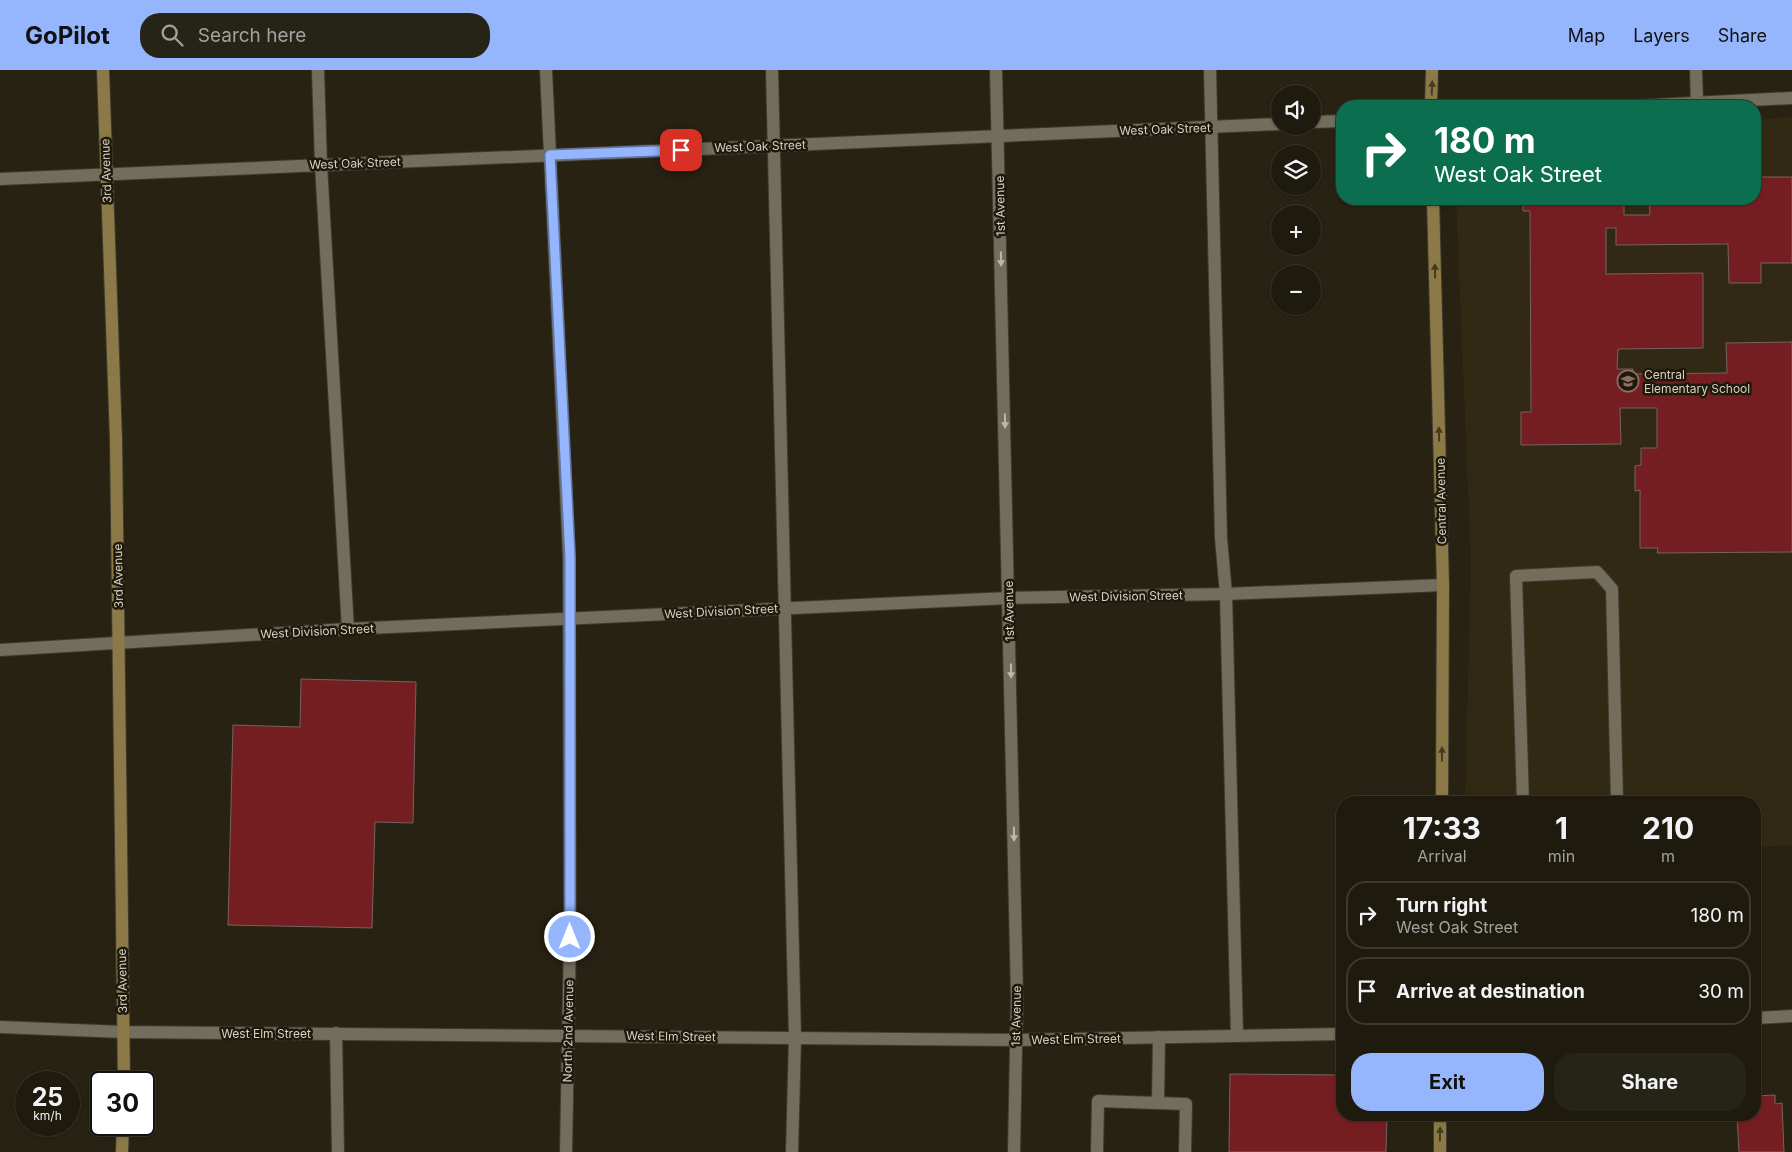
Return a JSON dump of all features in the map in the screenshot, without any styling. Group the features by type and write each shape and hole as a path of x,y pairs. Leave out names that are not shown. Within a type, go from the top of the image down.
{"street":[{"name":"3rd Avenue","path":"102,70 116,440 124,1071"},
{"path":"318,70 321,165 348,629"},
{"name":"North 2nd Avenue","path":"546,70 570,557 566,1152"},
{"path":"772,70 795,1038 792,1152"},
{"name":"1st Avenue","path":"996,70 1017,986 1014,1152"},
{"path":"1210,70 1221,538 1226,594 1237,1036"},
{"path":"1431,100 1432,70"},
{"path":"1696,70 1697,100"},
{"path":"1754,100 1792,98"},
{"path":"1321,122 1336,121"},
{"name":"West Oak Street","path":"0,179 1271,124"},
{"name":"Central Avenue","path":"1433,205 1443,585 1442,796"},
{"path":"1523,796 1516,576 1597,572 1612,589 1617,796"},
{"name":"West Division Street","path":"0,650 348,629 786,608 1009,598 1226,594 1443,585"},
{"path":"1761,1018 1792,1016"},
{"name":"West Elm Street","path":"0,1027 123,1032 1016,1040 1336,1034"},
{"path":"336,1033 338,1152"},
{"path":"1158,1103 1159,1037"},
{"path":"1097,1152 1098,1101 1186,1104 1185,1152"},
{"path":"1440,1121 1440,1152"},
{"path":"122,1152 123,1136"}],"shaded area":[{"name":"Central Elementary School","path":"1792,117 1792,845 1761,847 1761,796 1465,796 1471,564 1456,205 1761,205 1761,119"}],"building":[{"path":"1761,177 1792,177 1792,263 1761,263 1761,283 1729,283 1728,244 1616,245 1616,228 1606,228 1606,274 1703,273 1703,348 1618,349 1617,369 1633,369 1633,374 1727,373 1726,343 1792,342 1792,552 1657,553 1658,548 1640,548 1640,490 1635,491 1635,466 1641,465 1641,448 1657,448 1657,408 1620,408 1621,444 1521,445 1521,412 1531,412 1530,211 1523,211 1523,205 1624,205 1624,215 1650,215 1649,205 1761,205"},
{"path":"301,679 416,682 413,823 375,822 372,928 228,925 233,725 300,727"},
{"path":"1230,1074 1336,1075 1336,1121 1387,1121 1386,1152 1229,1152"},
{"path":"1775,1095 1775,1104 1782,1103 1784,1152 1739,1152 1737,1121 1761,1121 1761,1096"}],"place":[{"name":"Central Elementary School","path":"1628,381"}],"route":[{"path":"570,937 570,557 550,155 681,150"}]}
